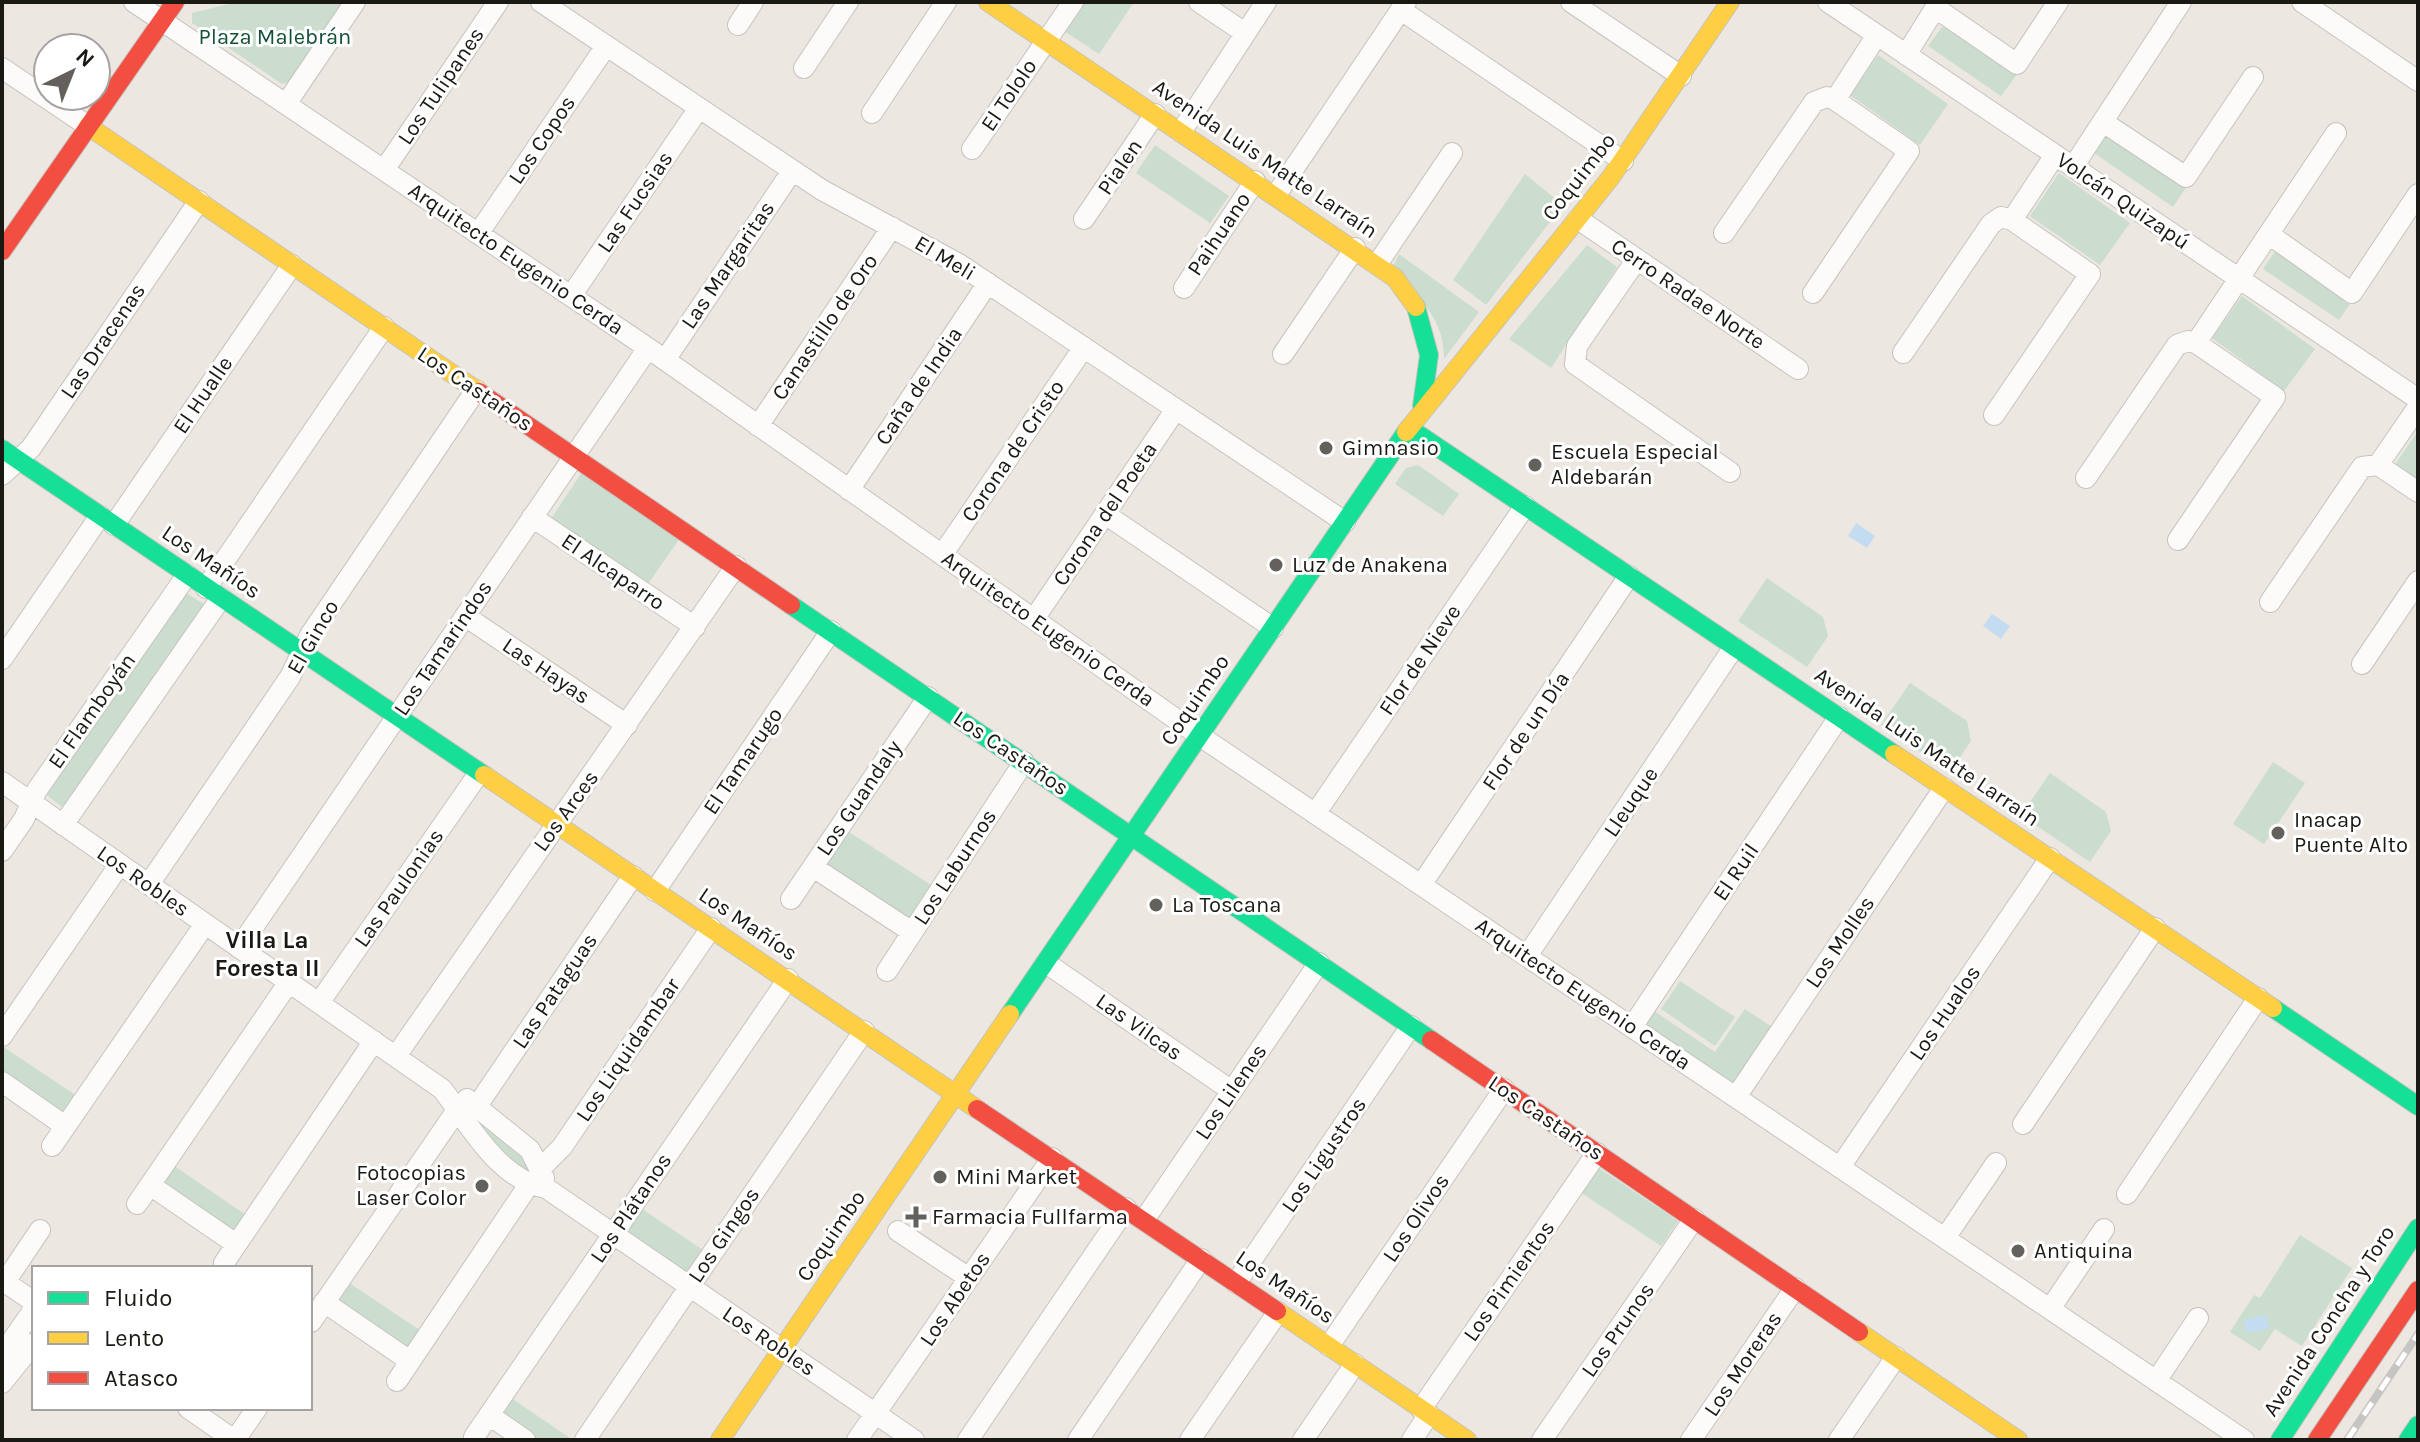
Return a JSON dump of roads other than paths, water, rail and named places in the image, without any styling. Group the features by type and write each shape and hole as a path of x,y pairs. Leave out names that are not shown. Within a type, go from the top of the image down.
{"street":[{"name":"Arquitecto Eugenio Cerda","path":"134,2 656,354 1200,736 2244,1440"},
{"path":"2,251 160,19 175,2"},
{"path":"286,104 355,2"},
{"name":"Los Tulipanes","path":"384,170 498,2"},
{"name":"El Meli","path":"541,2 792,171 988,283 1345,522"},
{"path":"738,25 753,2"},
{"path":"804,68 848,2"},
{"path":"872,113 946,2"},
{"name":"Avenida Luis Matte Larraín","path":"988,2 1378,263 1411,296 1426,329 1431,364 1421,410"},
{"name":"El Tololo","path":"972,149 1073,2"},
{"path":"1199,2 1245,33"},
{"path":"1181,132 1266,2"},
{"path":"1571,2 1681,76"},
{"name":"Coquimbo","path":"720,1440 1421,410 1623,161 1730,2"},
{"name":"Volcán Quizapú","path":"1828,2 2416,396"},
{"path":"1906,55 1938,5 2017,64 2058,2"},
{"path":"2073,167 2181,2"},
{"path":"2302,2 2418,81"},
{"path":"1276,195 1404,6 1623,161"},
{"path":"1835,100 1877,35"},
{"name":"Los Copos","path":"478,234 606,46"},
{"name":"Los Castaños","path":"2,68 2018,1440"},
{"path":"2103,122 2186,177 2253,77"},
{"path":"1724,233 1814,102 1823,98 1835,100 1909,151 1813,293"},
{"name":"Las Fucsias","path":"571,296 699,108"},
{"name":"Pialen","path":"1084,219 1155,114"},
{"path":"2196,343 2336,133"},
{"path":"1378,263 1452,153"},
{"path":"2012,220 2055,155"},
{"name":"Las Margaritas","path":"656,354 792,171"},
{"name":"Paihuano","path":"1184,288 1255,181"},
{"path":"2270,235 2352,293 2418,194"},
{"name":"Las Dracenas","path":"2,475 10,454 31,448 199,201"},
{"path":"1903,353 1994,221 2001,217 2012,220 2090,274 1994,415"},
{"name":"Cerro Radae Norte","path":"1578,219 1798,369"},
{"name":"Canastillo de Oro","path":"758,426 892,227"},
{"path":"1283,354 1355,248"},
{"path":"1637,259 1577,346 1574,360 1581,371 1730,472"},
{"name":"El Hualle","path":"2,659 107,521 292,265"},
{"name":"Caña de India","path":"849,490 988,283"},
{"name":"El Flamboyán","path":"63,825 384,327"},
{"path":"2086,478 2177,345 2184,341 2196,343 2275,397 2178,540"},
{"name":"Corona de Cristo","path":"942,555 1084,347"},
{"name":"Los Tamarindos","path":"239,948 574,456 656,354"},
{"name":"El Ginco","path":"149,884 290,677 310,635 476,390"},
{"path":"2378,465 2416,396"},
{"name":"Corona del Poeta","path":"1034,619 1176,409"},
{"name":"Avenida Luis Matte Larraín","path":"1409,428 2418,1106"},
{"name":"Los Mañíos","path":"10,454 1467,1440"},
{"path":"2270,602 2362,467 2378,465 2418,492"},
{"name":"Flor de Nieve","path":"1315,814 1525,506"},
{"path":"1105,514 1273,628"},
{"name":"El Alcaparro","path":"532,517 695,627"},
{"name":"Los Arces","path":"396,1056 736,566"},
{"name":"El Flamboyán","path":"2,851 31,803 187,575"},
{"name":"Flor de un Día","path":"1421,885 1629,576"},
{"path":"2362,664 2418,581"},
{"name":"Las Hayas","path":"465,616 627,725"},
{"name":"El Tamarugo","path":"655,891 831,631"},
{"name":"Lleuque","path":"1527,956 1734,647"},
{"name":"Los Guandaly","path":"791,899 928,697"},
{"name":"El Ruil","path":"1632,1027 1839,717"},
{"name":"Los Laburnos","path":"887,971 1024,762"},
{"name":"Las Paulonias","path":"319,1003 479,773"},
{"name":"Los Robles","path":"2,782 467,1108 521,1141 539,1179"},
{"name":"Los Molles","path":"1736,1097 1944,788"},
{"name":"Los Hualos","path":"1840,1167 2050,858"},
{"path":"2,1036 120,864"},
{"path":"813,867 912,932"},
{"name":"Las Pataguas","path":"312,1320 633,876"},
{"path":"52,1146 205,924"},
{"name":"Los Liquidambar","path":"397,1381 711,928"},
{"path":"2023,1124 2155,928"},
{"name":"Las Vilcas","path":"1046,963 1232,1091"},
{"name":"Los Lilenes","path":"1144,1220 1319,963"},
{"name":"Los Plátanos","path":"474,1437 788,979"},
{"path":"137,1204 289,982"},
{"path":"2127,1194 2258,998"},
{"name":"Los Ligustros","path":"1236,1283 1411,1026"},
{"name":"Los Gingos","path":"585,1440 864,1031"},
{"path":"224,1263 374,1041"},
{"path":"2,1082 65,1126"},
{"name":"Los Olivos","path":"1329,1346 1504,1089"},
{"name":"Los Robles","path":"467,1108 483,1147 539,1179 689,1287 914,1440"},
{"name":"Los Pimientos","path":"1412,1440 1425,1411 1597,1153"},
{"name":"Los Abetos","path":"857,1440 1052,1158"},
{"path":"1945,1238 1996,1163"},
{"path":"150,1185 236,1244"},
{"path":"968,1440 1126,1208"},
{"name":"Los Prunos","path":"1542,1440 1694,1219"},
{"name":"Avenida Concha y Toro","path":"2280,1440 2418,1228"},
{"path":"2050,1309 2104,1229"},
{"path":"32,1301 4,1281 40,1230"},
{"path":"898,1231 969,1278"},
{"path":"1078,1440 1201,1259"},
{"name":"Los Moreras","path":"1691,1440 1795,1288"},
{"path":"2317,1440 2418,1290"},
{"path":"324,1302 410,1361"},
{"path":"2,1355 32,1312"},
{"path":"1190,1440 1278,1312"},
{"path":"2156,1381 2198,1318"},
{"path":"2,1383 32,1346"},
{"path":"1839,1440 1896,1357"},
{"path":"1303,1440 1355,1364"},
{"path":"191,1410 235,1440 256,1410"},
{"path":"489,1415 525,1440"},
{"path":"2408,1440 2418,1425"}],"water":[{"path":"1856,523 1875,536 1867,548 1848,536"},
{"path":"1992,614 2010,626 2001,639 1983,626"},
{"path":"2266,1315 2269,1328 2247,1333 2244,1320"}],"railway":[{"path":"2347,1440 2418,1334"}],"place":[{"name":"Gimnasio","path":"1326,448"},
{"name":"Escuela Especial Aldebarán","path":"1535,465"},
{"name":"Luz de Anakena","path":"1276,565"},
{"name":"Inacap Puente Alto","path":"2278,833"},
{"name":"La Toscana","path":"1156,905"},
{"name":"Mini Market","path":"940,1177"},
{"name":"Fotocopias Laser Color","path":"482,1186"},
{"name":"Farmacia Fullfarma","path":"916,1217"},
{"name":"Antiquina","path":"2018,1251"}],"district":[{"name":"Villa La Foresta II","path":"267,954"}],"park label":[{"name":"Plaza Malebrán","path":"275,37"}]}
